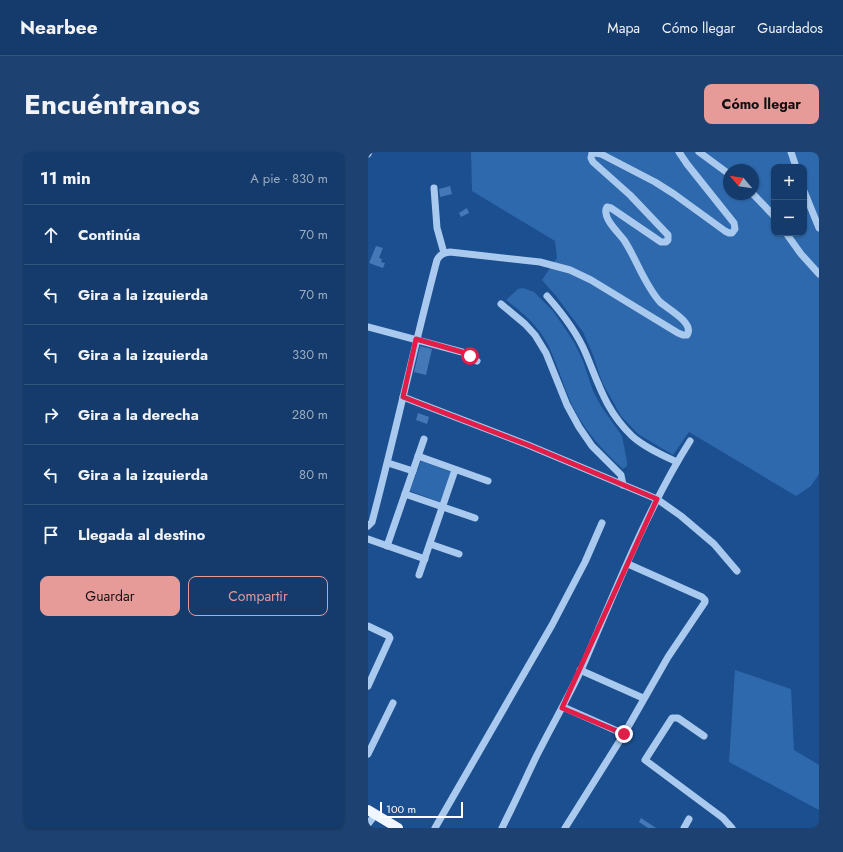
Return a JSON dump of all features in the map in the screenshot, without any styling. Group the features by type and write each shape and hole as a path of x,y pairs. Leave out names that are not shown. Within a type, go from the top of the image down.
{"main road":[{"path":"372,812 398,828"}],"street":[{"path":"368,526 372,522 388,462 416,339 437,260 444,253 540,262 570,270 591,280 678,333 687,335 689,328 686,322 660,302 646,281 630,251 606,217 606,209 608,207 610,208 661,242 666,242 668,240 668,235 630,195 593,162 591,158 592,153 601,154 638,173 674,194 725,231 732,233 735,229 734,223 679,152"},
{"path":"699,152 723,170"},
{"path":"791,152 795,164"},
{"path":"434,188 437,228 444,253"},
{"path":"807,198 819,228"},
{"path":"759,200 771,213"},
{"path":"788,236 801,254 819,274"},
{"path":"546,296 566,318 586,353 602,395 622,425 633,437 677,462"},
{"path":"501,304 525,324 535,335 546,353 567,405 579,427 592,446 621,475 624,485"},
{"path":"368,327 466,353 477,361"},
{"path":"403,397 528,445 657,499 681,516 714,544 737,571"},
{"path":"387,546 424,439"},
{"path":"502,828 536,756 562,708 580,670 657,499 690,441"},
{"path":"418,456 488,481"},
{"path":"388,462 413,471"},
{"path":"419,575 455,470"},
{"path":"405,494 475,518"},
{"path":"435,828 552,625 585,562 602,524"},
{"path":"368,539 425,559"},
{"path":"430,544 459,554"},
{"path":"565,828 624,734 643,698 668,657 704,604 705,600 702,597 628,564"},
{"path":"368,626 389,636 390,638 370,674 368,686"},
{"path":"580,670 643,698"},
{"path":"368,754 394,703"},
{"path":"562,708 624,734"},
{"path":"704,736 678,718 672,718 645,760 723,818 732,828"},
{"path":"368,824 372,812"},
{"path":"684,828 689,819"}],"shaded area":[{"path":"471,152 819,152 819,474 811,486 796,496 689,432 673,455 638,434 621,416 602,382 583,332 542,280 557,258 555,241 472,191"},
{"path":"523,288 534,292 553,311 574,342 583,361 593,391 601,406 622,436 627,462 627,466 623,469 595,440 578,416 552,354 541,333 525,315 506,300 518,289"},
{"path":"421,461 451,472 440,502 410,491"},
{"path":"735,670 791,689 794,750 819,765 819,810 729,762"}],"building":[{"path":"450,186 452,194 440,197 439,189"},
{"path":"467,208 469,213 461,217 459,213"},
{"path":"376,246 383,248 379,258 382,259 381,262 385,263 383,268 369,263"},
{"path":"420,346 432,349 426,375 414,372"},
{"path":"418,413 429,417 427,424 416,420"},
{"path":"641,818 656,828 648,828 639,822"}],"route":[{"path":"470,356 466,353 416,339 403,397 528,445 657,499 562,708 624,734"}]}
